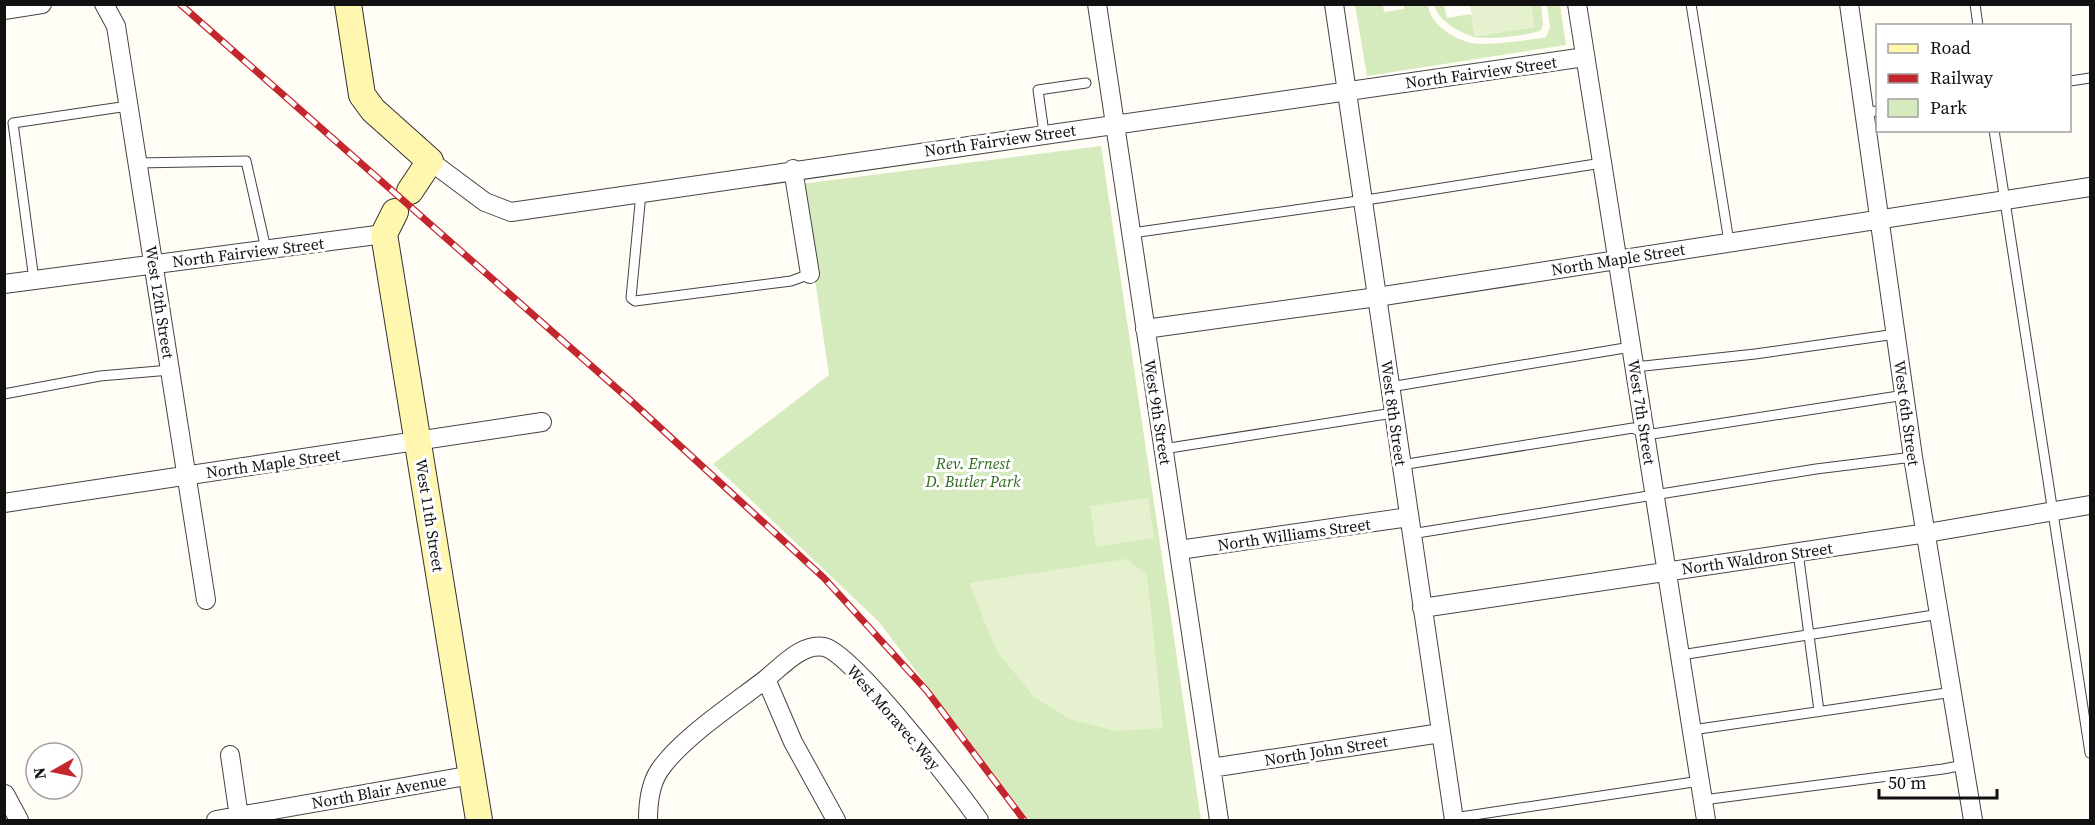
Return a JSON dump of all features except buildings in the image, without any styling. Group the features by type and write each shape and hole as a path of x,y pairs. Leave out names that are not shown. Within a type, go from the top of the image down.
{"street":[{"path":"4,10 42,4"},
{"path":"348,4 362,95 373,110 430,161 410,191"},
{"name":"West 9th Street","path":"1097,4 1113,124 1132,232 1219,820"},
{"name":"West 8th Street","path":"1334,4 1454,819"},
{"name":"West 7th Street","path":"1577,4 1706,820"},
{"name":"West 6th Street","path":"1849,4 1871,112 1880,220 1913,457 1973,820"},
{"name":"West 12th Street","path":"105,5 116,26 206,600"},
{"name":"North Fairview Street","path":"430,161 485,202 511,212 793,169 1585,57"},
{"path":"793,169 810,274"},
{"name":"North Maple Street","path":"1145,329 1377,297 1617,258 2091,187"},
{"name":"North Fairview Street","path":"4,284 266,249 389,223"},
{"name":"West 11th Street","path":"389,223 418,442 479,820"},
{"name":"North Maple Street","path":"4,502 542,422"},
{"name":"North Waldron Street","path":"1422,608 1927,533 2091,505"},
{"name":"North Williams Street","path":"1179,550 1410,526"},
{"name":"West Moravec Way","path":"648,820 651,791 659,770 676,751 804,649 826,647 838,653 882,699 979,820"},
{"path":"766,679 793,742 836,820"},
{"name":"North John Street","path":"1211,768 1441,733"},
{"path":"230,755 239,817"},
{"name":"North Blair Avenue","path":"216,820 472,775"},
{"path":"5,794 19,820"}],"lane":[{"path":"1691,4 1729,242"},
{"path":"1975,4 1978,24"},
{"path":"2071,81 2091,78"},
{"path":"1044,133 1038,90 1086,83"},
{"path":"34,280 9,123 128,105"},
{"path":"1994,132 2091,753"},
{"path":"137,163 246,161 266,249"},
{"path":"1132,232 1363,200 1602,163"},
{"path":"641,193 631,298 635,301 791,281 810,274"},
{"path":"1635,367 1755,354 1896,334"},
{"path":"1390,387 1631,347"},
{"path":"4,394 100,376 170,370"},
{"path":"1401,465 1632,428 1646,435 1905,395"},
{"path":"1163,449 1394,413"},
{"path":"1410,526 1913,457"},
{"path":"1798,552 1819,711"},
{"path":"1681,654 1940,614"},
{"path":"1692,730 1953,692"},
{"path":"1702,800 1944,770 1964,765"},
{"path":"1454,819 1700,781"}],"green space":[{"path":"1355,5 1383,5 1384,12 1404,9 1404,5 1428,5 1437,24 1450,34 1471,43 1485,44 1546,37 1550,28 1547,5 1560,5 1566,45 1367,76"},
{"path":"1434,5 1444,5 1447,18 1471,14 1475,36 1534,27 1531,5 1541,5 1543,24 1541,30 1527,34 1497,38 1474,37 1450,25 1436,11"},
{"path":"1470,5 1531,5 1535,27 1475,36"},
{"name":"Rev. Ernest D. Butler Park","path":"1101,146 1201,820 1029,820 879,622 713,464 829,375 801,184"},
{"path":"1148,498 1154,538 1096,547 1090,506"},
{"path":"1127,559 1147,575 1163,728 1115,731 1070,719 1034,697 996,650 969,583"}],"railway":[{"path":"180,4 630,400 824,578 927,691 1024,820"}]}
